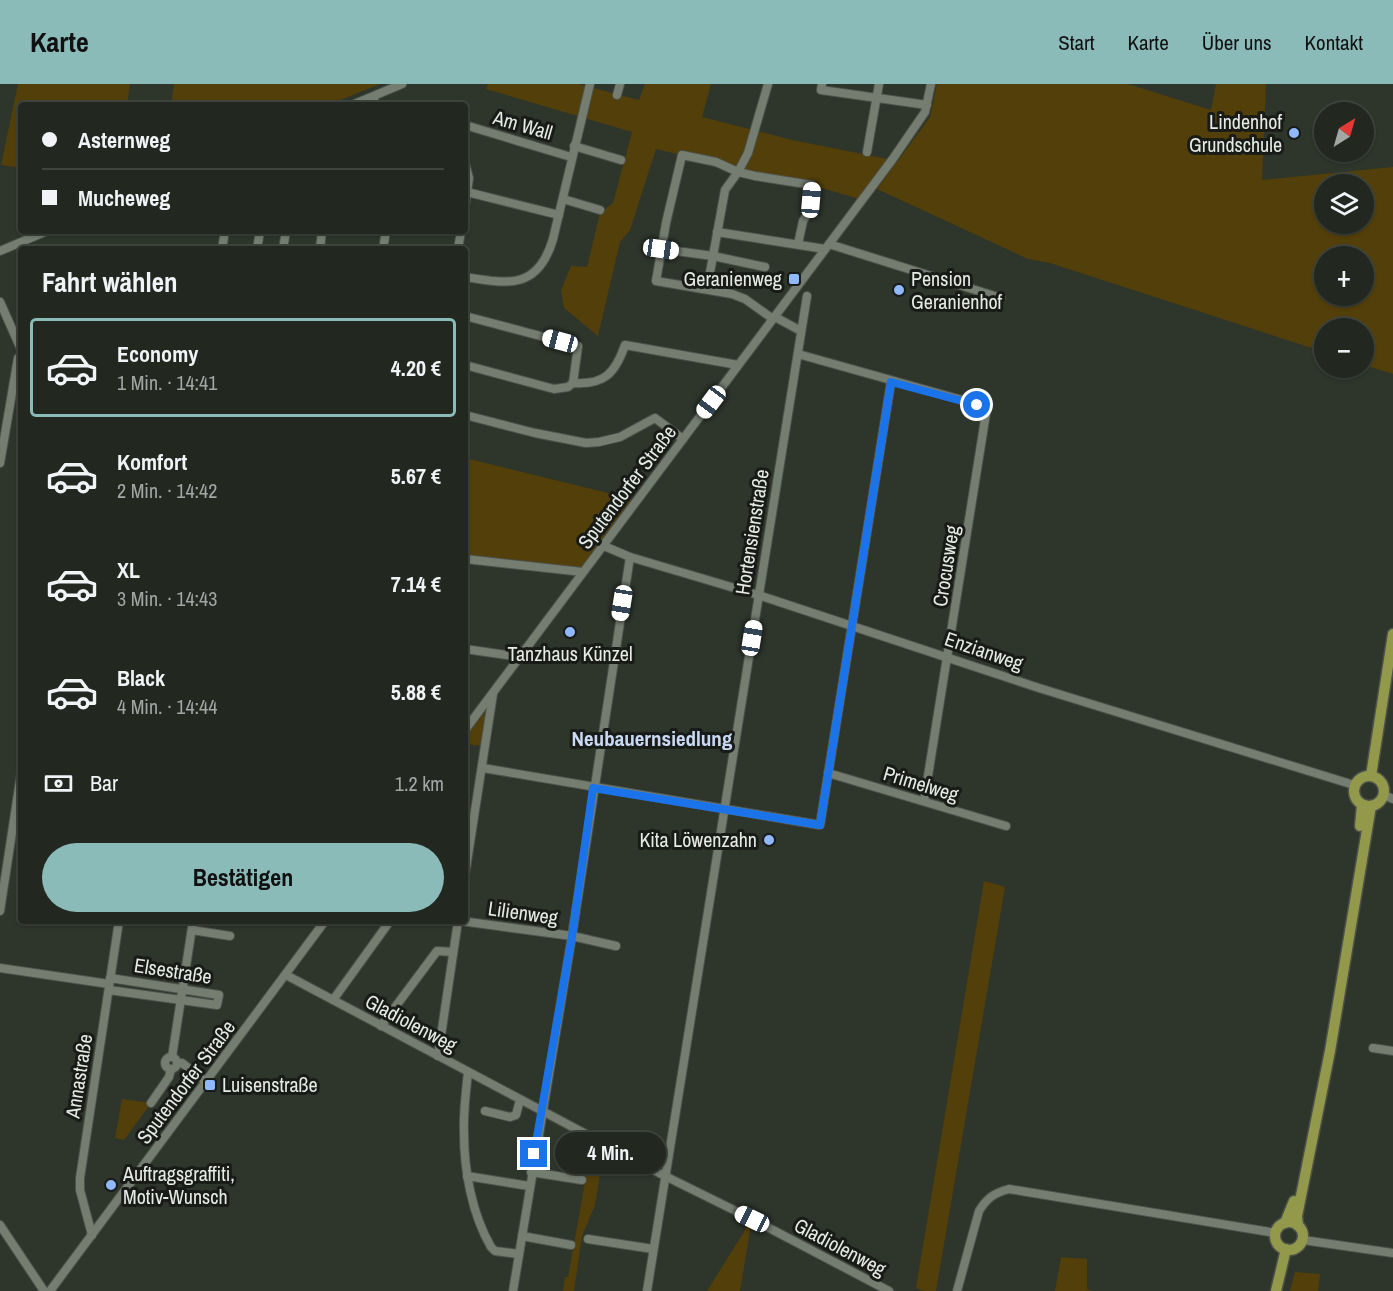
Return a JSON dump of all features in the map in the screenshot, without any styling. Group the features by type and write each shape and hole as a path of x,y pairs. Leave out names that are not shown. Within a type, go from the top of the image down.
{"main road":[{"path":"1371,776 1393,634"},
{"path":"1371,776 1381,783 1388,797 1367,806 1353,795 1354,785 1361,778 1371,776"},
{"path":"1367,806 1330,1051 1298,1216 1298,1226 1303,1240 1294,1249 1286,1249 1279,1245 1276,1233 1278,1228 1285,1223 1293,1206 1318,1086 1367,806"},
{"path":"1285,1223 1298,1226"},
{"path":"1275,1291 1286,1249"}],"street":[{"path":"374,101 402,84"},
{"path":"468,278 511,283 529,275 543,263 548,255 559,215 590,84"},
{"path":"617,95 620,84"},
{"path":"707,289 724,190 738,172 748,153 768,84"},
{"path":"822,84 821,90 927,105"},
{"path":"867,152 879,84"},
{"name":"Sputendorfer Straße","path":"468,726 922,118 931,84"},
{"name":"Am Wall","path":"468,126 572,157"},
{"path":"574,146 621,160"},
{"path":"798,244 803,221 809,212 812,185 738,172 716,162 682,155 656,281 738,296 774,318 801,330"},
{"path":"468,192 559,215"},
{"path":"563,199 600,210"},
{"path":"717,232 827,247 1001,298"},
{"path":"0,251 40,234"},
{"path":"661,249 713,256 765,267"},
{"name":"Hortensienstraße","path":"646,1291 807,296"},
{"path":"0,302 18,342"},
{"path":"468,317 578,346 573,383"},
{"path":"468,366 554,389 568,387 573,383 588,384 604,379 614,370 625,345 738,365"},
{"path":"483,768 820,825 891,382 798,354"},
{"path":"0,460 18,358"},
{"name":"Crocusweg","path":"891,382 987,407 924,801"},
{"path":"468,416 535,434 586,443 620,437 655,418 683,438"},
{"name":"Enzianweg","path":"604,546 630,557 758,595 1050,691 1354,785"},
{"path":"513,1291 572,936 630,557"},
{"path":"468,559 583,572"},
{"path":"468,649 520,657"},
{"path":"468,857 493,693"},
{"name":"Primelweg","path":"828,773 1006,826"},
{"path":"0,911 18,794"},
{"name":"Lilienweg","path":"468,922 572,936 616,946"},
{"name":"Annastraße","path":"92,1235 80,1190 80,1178 119,924"},
{"name":"Sputendorfer Straße","path":"50,1291 323,924"},
{"path":"333,1000 388,924"},
{"path":"438,1056 459,924"},
{"path":"151,1103 169,1077 173,1063 180,1000 193,926 230,936"},
{"path":"381,1026 437,951 453,952"},
{"name":"Elsestraße","path":"0,968 109,984 180,1000 217,1005 219,995 182,989 109,984"},
{"name":"Gladiolenweg","path":"286,975 665,1176 889,1291"},
{"path":"1373,1048 1393,1051"},
{"path":"173,1063 182,1063 207,1082"},
{"path":"468,1072 464,1132 467,1176 476,1209 491,1247 495,1251 519,1254"},
{"path":"485,1112 510,1117 516,1115 520,1100"},
{"path":"531,1172 582,1180"},
{"path":"467,1176 529,1186"},
{"path":"957,1291 979,1211 986,1200 997,1192 1009,1190 1276,1233"},
{"path":"0,1225 44,1291"},
{"path":"522,1236 571,1245"},
{"path":"588,1239 653,1249"},
{"path":"1303,1240 1393,1253"}],"shaded area":[{"path":"18,84 130,84 127,102 18,102 18,168 1,165"},
{"path":"174,84 380,84 335,102 171,102"},
{"path":"488,84 578,84 639,100 645,84 711,84 702,117 792,140 888,159 859,199 812,185 656,149 630,230 620,242 598,336 564,308 561,290 571,266 587,267 600,213 613,203 632,132 486,89"},
{"path":"937,84 1128,84 1211,110 1216,84 1266,84 1262,180 1314,175 1314,234 1374,234 1374,174 1322,174 1393,167 1393,374 1374,368 1374,318 1314,318 1314,349 1050,263 1028,259 877,189 930,117"},
{"path":"468,459 632,499 578,572 468,559"},
{"path":"488,708 483,746 468,744 468,733"},
{"path":"984,881 1005,887 936,1291 924,1291 916,1288"},
{"path":"122,1099 151,1103 124,1140 115,1138"},
{"path":"592,1143 610,1153 600,1174 595,1205 582,1236 574,1291 563,1291 565,1277 568,1277"},
{"path":"752,1219 740,1291 707,1291"},
{"path":"1061,1257 1087,1259 1087,1289 1092,1291 1055,1291"},
{"path":"1295,1272 1320,1274 1318,1291 1290,1291"}],"place":[{"name":"Lindenhof Grundschule","path":"1294,133"},
{"name":"Geranienweg","path":"794,279"},
{"name":"Pension Geranienhof","path":"899,290"},
{"name":"Tanzhaus Künzel","path":"570,632"},
{"name":"Kita Löwenzahn","path":"769,840"},
{"name":"Luisenstraße","path":"210,1085"},
{"name":"Auftragsgraffiti, Motiv-Wunsch","path":"111,1185"}],"district":[{"name":"Neubauernsiedlung","path":"652,739"}],"route":[{"path":"534,1154 572,936 593,788 820,825 891,382 977,405"}]}
